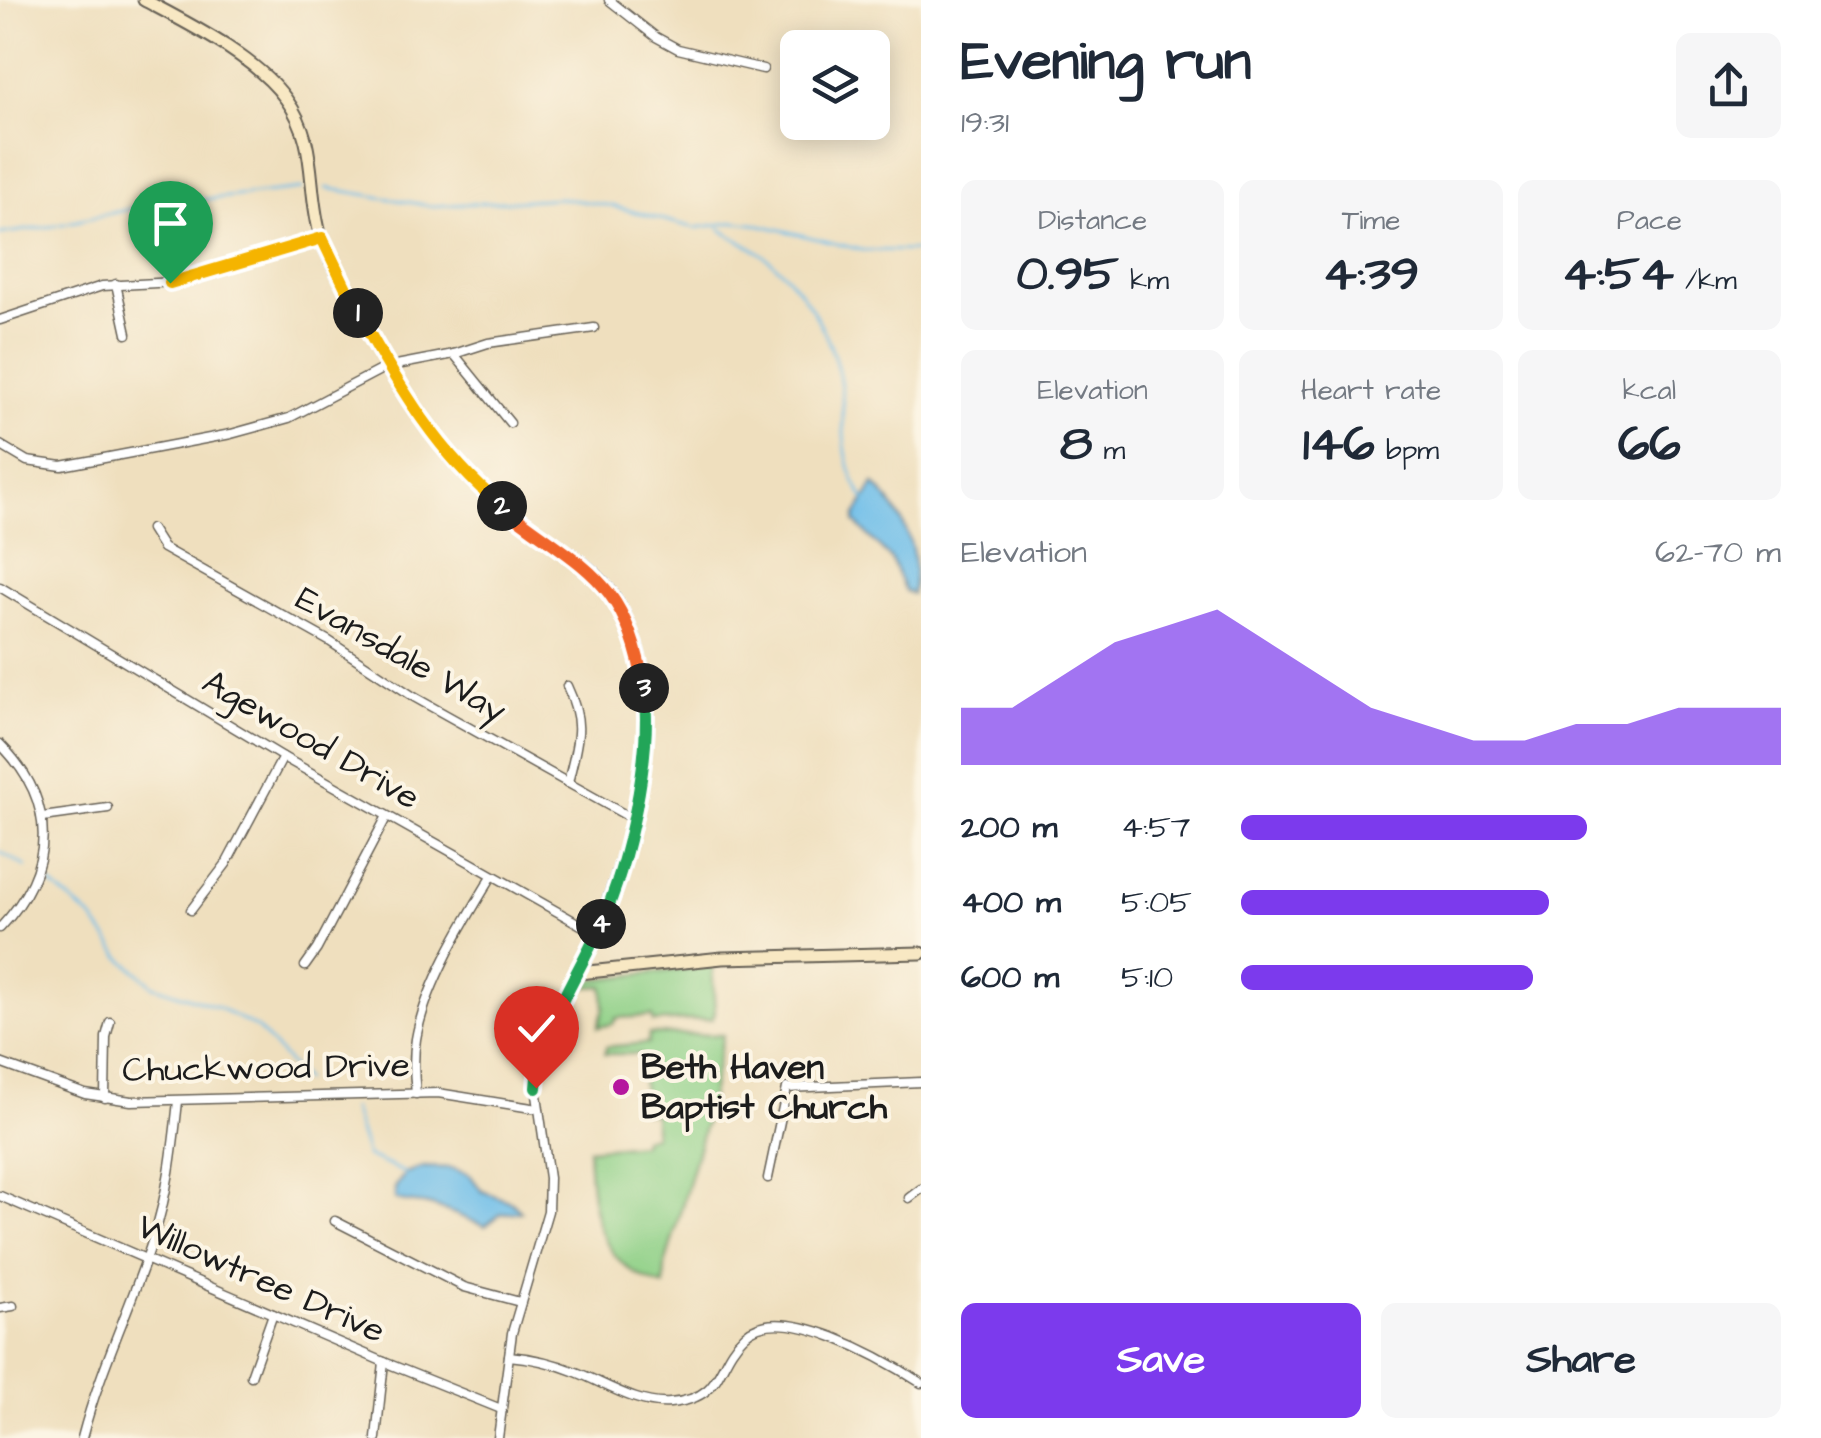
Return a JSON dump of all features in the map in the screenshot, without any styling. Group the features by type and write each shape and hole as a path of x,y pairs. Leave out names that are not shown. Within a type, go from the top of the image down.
{"street":[{"path":"144,0 242,60 288,100 310,152 322,238 386,366 420,418 472,480 505,510 593,573 618,603 638,654 648,721 645,758 618,880 580,973 541,1052 536,1081 549,1178 548,1212 543,1239 520,1302 498,1438"},
{"path":"608,0 678,50 763,69"},
{"path":"0,320 116,284 175,282 322,238"},
{"path":"116,284 128,334"},
{"path":"0,445 27,461 62,466 231,434 288,418 386,366 454,354 488,343 594,328"},
{"path":"454,354 510,423"},
{"name":"Evansdale Way","path":"151,529 164,548 329,641 414,698 632,818"},
{"name":"Agewood Drive","path":"0,587 282,757 597,934"},
{"path":"567,686 579,710 580,733 568,783"},
{"path":"0,744 32,785 43,817 36,876 0,928"},
{"path":"192,910 226,864 282,757"},
{"path":"43,817 108,808"},
{"path":"306,966 387,816"},
{"path":"416,1094 418,1030 438,977 492,876"},
{"path":"580,973 722,958 921,953"},
{"path":"106,1098 106,1037 110,1022"},
{"name":"Chuckwood Drive","path":"0,1063 67,1089 106,1098 178,1101 447,1094 538,1109"},
{"path":"768,1178 787,1088 921,1082"},
{"path":"82,1438 106,1358 146,1258 168,1179 178,1101"},
{"path":"908,1198 921,1189"},
{"name":"Willowtree Drive","path":"0,1196 501,1409"},
{"path":"335,1221 464,1286 520,1302"},
{"path":"0,1308 13,1306"},
{"path":"251,1376 273,1314"},
{"path":"509,1356 550,1362 644,1400 673,1403 712,1388 743,1336 758,1325 772,1323 854,1342 921,1383"},
{"path":"376,1438 384,1362"}],"green space":[{"path":"712,966 712,1019 653,1022 652,1016 616,1018 613,1024 598,1027 604,1008 603,986 586,987 590,980"},
{"path":"649,1034 723,1035 706,1120 665,1266 664,1286 641,1277 611,1250 595,1214 589,1172 588,1149 642,1144 643,1138 654,1136 654,1113 644,1113 641,1054 605,1054 606,1047 648,1043"}],"water":[{"path":"874,484 894,508 908,534 914,563 912,594 905,591 891,559 855,522"},
{"path":"423,1167 451,1168 470,1175 482,1191 512,1202 521,1211 501,1214 485,1226 435,1207 395,1199 395,1188 405,1173"}],"waterway":[{"path":"326,188 432,206 560,198 612,206 695,228 736,222 862,250 921,251"},
{"path":"0,234 143,206 302,189"},
{"path":"720,228 775,265 816,315 834,355 848,463 865,500"},
{"path":"0,852 27,867"},
{"path":"45,879 93,919 121,958 154,986 218,1007 258,1029 304,1080"},
{"path":"352,1109 367,1156 405,1173"}],"place":[{"name":"Beth Haven Baptist Church","path":"621,1087"}],"route":[{"path":"170,283 322,238 386,366 452,458 505,510 593,573 618,603 638,654 648,721 645,758 618,880 580,973 541,1052 536,1088"}]}
